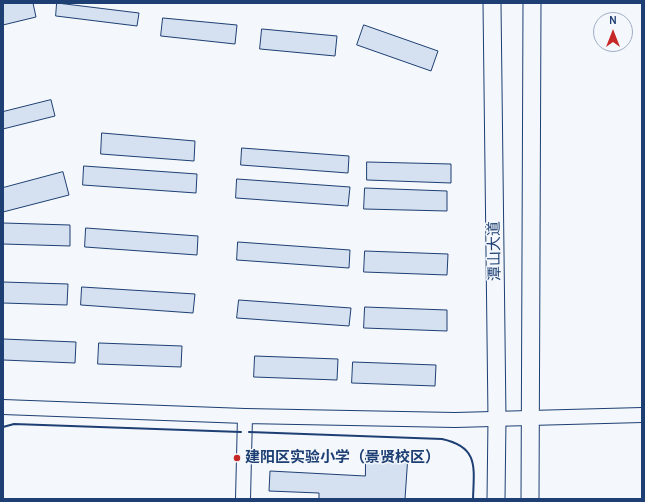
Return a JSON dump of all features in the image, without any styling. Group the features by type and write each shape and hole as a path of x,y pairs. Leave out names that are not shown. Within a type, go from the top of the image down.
{"main road":[{"path":"530,499 533,4"},
{"name":"潭山大道","path":"491,7 497,419 496,499"}],"street":[{"path":"3,407 245,416 530,419 642,415"},
{"path":"243,499 245,416"}],"building":[{"path":"3,3 33,3 36,17 3,25"},
{"path":"57,3 139,13 137,26 56,16"},
{"path":"163,18 237,25 235,44 161,36"},
{"path":"364,25 438,51 431,71 357,45"},
{"path":"262,29 337,36 335,56 260,49"},
{"path":"51,100 55,116 3,129 3,112"},
{"path":"102,133 195,141 194,161 101,154"},
{"path":"242,148 349,156 348,173 241,165"},
{"path":"367,162 451,164 451,183 367,180"},
{"path":"84,166 197,174 196,193 83,185"},
{"path":"63,172 69,195 3,212 3,188"},
{"path":"237,179 350,187 348,206 236,198"},
{"path":"365,188 447,191 447,211 364,209"},
{"path":"3,223 70,225 70,246 3,244"},
{"path":"86,228 198,236 197,255 85,247"},
{"path":"238,242 350,250 349,268 237,260"},
{"path":"365,251 448,254 447,275 364,272"},
{"path":"3,282 68,284 67,305 3,303"},
{"path":"82,287 195,294 193,313 81,305"},
{"path":"239,300 351,308 349,326 237,318"},
{"path":"365,307 447,310 447,331 364,328"},
{"path":"3,339 76,342 75,363 3,360"},
{"path":"99,343 182,346 181,367 98,364"},
{"path":"255,356 338,359 337,380 254,377"},
{"path":"353,362 436,365 435,386 352,383"},
{"path":"366,453 408,455 405,499 319,499 319,493 269,491 270,471 365,476"}],"wall":[{"path":"3,427 14,424 241,432"},
{"path":"249,432 442,439 463,447 472,460 474,477 473,499"}],"place":[{"name":"建阳区实验小学（景贤校区）","path":"237,458"}]}
